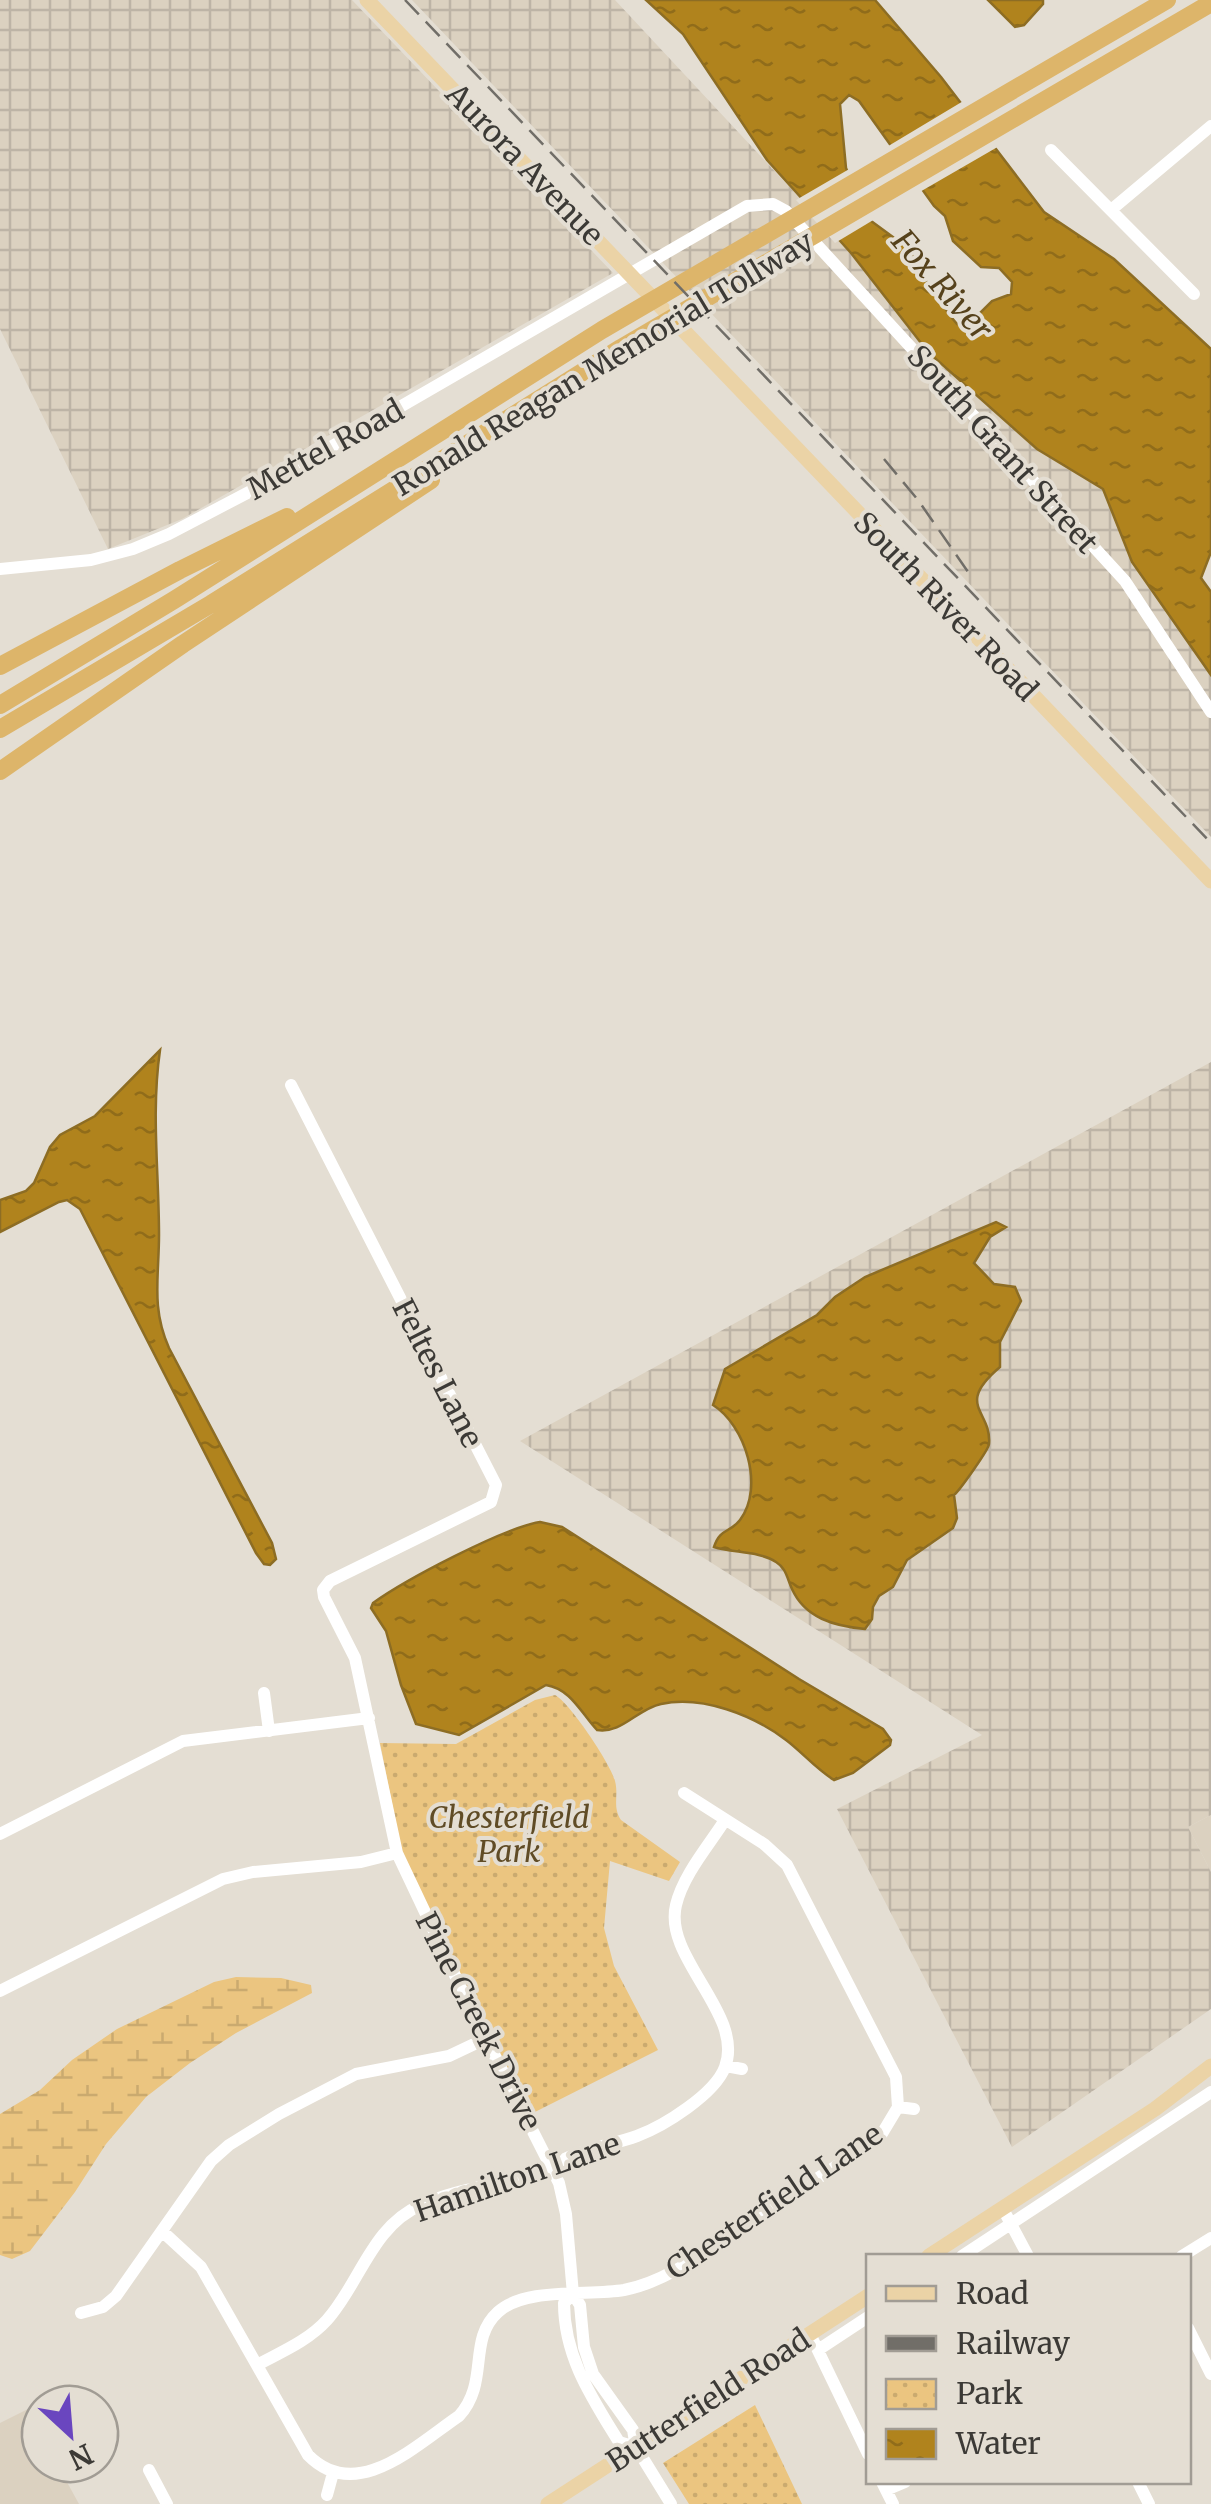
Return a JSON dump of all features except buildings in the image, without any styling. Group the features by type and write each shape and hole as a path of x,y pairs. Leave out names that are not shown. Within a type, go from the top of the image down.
{"highway":[{"name":"Ronald Reagan Memorial Tollway","path":"0,705 602,330 1166,0"},
{"name":"Ronald Reagan Memorial Tollway","path":"0,730 211,604 580,372 1211,3"},
{"path":"0,771 216,622 575,388 580,372"},
{"path":"0,666 180,570 301,510 325,504"}],"main road":[{"name":"Aurora Avenue","path":"367,0 683,329"},
{"name":"South River Road","path":"683,329 1211,882"},
{"path":"933,2254 1155,2110 1211,2066"},
{"name":"Butterfield Road","path":"548,2504 866,2297"}],"street":[{"path":"1111,210 1211,126"},
{"path":"1050,150 1194,294"},
{"name":"Mettel Road","path":"0,569 91,560 169,534 291,470 747,206 773,204"},
{"name":"South Grant Street","path":"773,204 786,211 1125,581 1211,712"},
{"name":"Feltes Lane","path":"291,1084 496,1485 491,1502 330,1582"},
{"name":"Pine Creek Drive","path":"330,1582 324,1597 355,1658 397,1853 552,2166 566,2214 572,2294 564,2303 564,2322 580,2378 619,2442 636,2447 672,2504"},
{"path":"264,1693 268,1731"},
{"path":"0,1834 184,1741 368,1718"},
{"name":"Chesterfield Lane","path":"334,2473 353,2476 374,2471 459,2416 474,2394 483,2332 500,2310 529,2298 641,2286 680,2267 880,2137 898,2107 896,2077 792,1872 764,1844 684,1793"},
{"path":"725,1820 678,1898 674,1916 683,1948 725,2034 726,2066 742,2069"},
{"path":"0,1991 222,1879 360,1862 397,1853"},
{"path":"80,2313 104,2308 116,2296 218,2154 279,2114 356,2074 449,2056 487,2038"},
{"name":"Hamilton Lane","path":"257,2365 300,2342 329,2318 380,2238 400,2218 436,2199 524,2176 578,2153 650,2130 704,2095 726,2066"},
{"path":"965,2254 1211,2092"},
{"path":"898,2107 914,2109"},
{"path":"1002,2209 1027,2254"},
{"path":"163,2232 201,2267 308,2454 320,2467 334,2473 326,2494"},
{"path":"1185,2254 1211,2238"},
{"path":"818,2350 866,2318"},
{"path":"810,2334 866,2450"},
{"path":"1191,2334 1211,2374"},
{"path":"149,2470 167,2504"},
{"path":"884,2486 893,2504"}],"shaded area":[{"path":"0,0 352,0 613,273 182,519 108,549 0,329"},
{"path":"412,0 615,0 851,253 928,352 1082,477 1103,489 1132,562 1211,675 1211,837"},
{"path":"1211,1062 1211,1815 1188,1827 1211,1872 1211,2009 1012,2147 837,1809 982,1735 520,1441"},
{"path":"1211,1815 1211,1872 1188,1827"},
{"path":"20,2413 20,2484 68,2484 79,2504 0,2504 0,2423"}],"green space":[{"name":"Chesterfield Park","path":"555,1695 579,1721 606,1761 615,1781 621,1820 680,1862 669,1881 610,1861 604,1928 614,1966 658,2050 531,2114 410,1873 401,1848 380,1743 456,1744 535,1700"},
{"path":"236,1977 281,1978 311,1985 312,1993 236,2033 146,2097 106,2144 30,2251 12,2259 0,2255 0,2114 40,2090 72,2060 117,2029 214,1982"},
{"path":"755,2405 802,2504 689,2504 663,2463"}],"water":[{"path":"646,0 875,0 941,77 1044,212 1114,259 1211,349 1211,552 1201,578 1211,592 1211,675 1132,562 1103,489 1037,449 928,352 851,253 767,160 683,34","holes":["849,95 859,101 945,216 953,241 981,267 999,268 1012,282 1011,294 992,301 970,323 957,324 916,267 912,251 867,218 846,168 840,104"]},
{"path":"988,0 1043,0 1043,4 1024,25 1015,27"},
{"path":"160,1050 156,1120 160,1319 169,1348 272,1543 276,1559 270,1565 264,1564 256,1553 80,1209 67,1200 59,1202 0,1232 0,1200 26,1191 60,1135 95,1116"},
{"path":"996,1222 1006,1227 990,1237 974,1263 994,1284 1015,1287 1021,1301 1000,1342 1000,1367 979,1391 978,1407 986,1423 989,1444 954,1495 957,1518 953,1528 907,1560 893,1587 879,1596 865,1629 822,1619 798,1599 776,1562 714,1547 719,1537 740,1520 751,1491 751,1474 742,1441 713,1405 725,1369 817,1315 865,1277"},
{"path":"540,1522 562,1527 883,1729 890,1745 853,1773 834,1780 773,1731 726,1709 693,1702 661,1704 622,1725 597,1730 569,1697 546,1685 459,1735 416,1724 386,1631 371,1608 373,1603 455,1556"}],"pier":[{"path":"965,100 1001,145 918,193 885,148"},
{"path":"851,168 875,219 835,243 796,200"}],"railway":[{"path":"405,0 1211,843"},
{"path":"884,459 973,579"}],"water label":[{"name":"Fox River","path":"942,285"}]}
